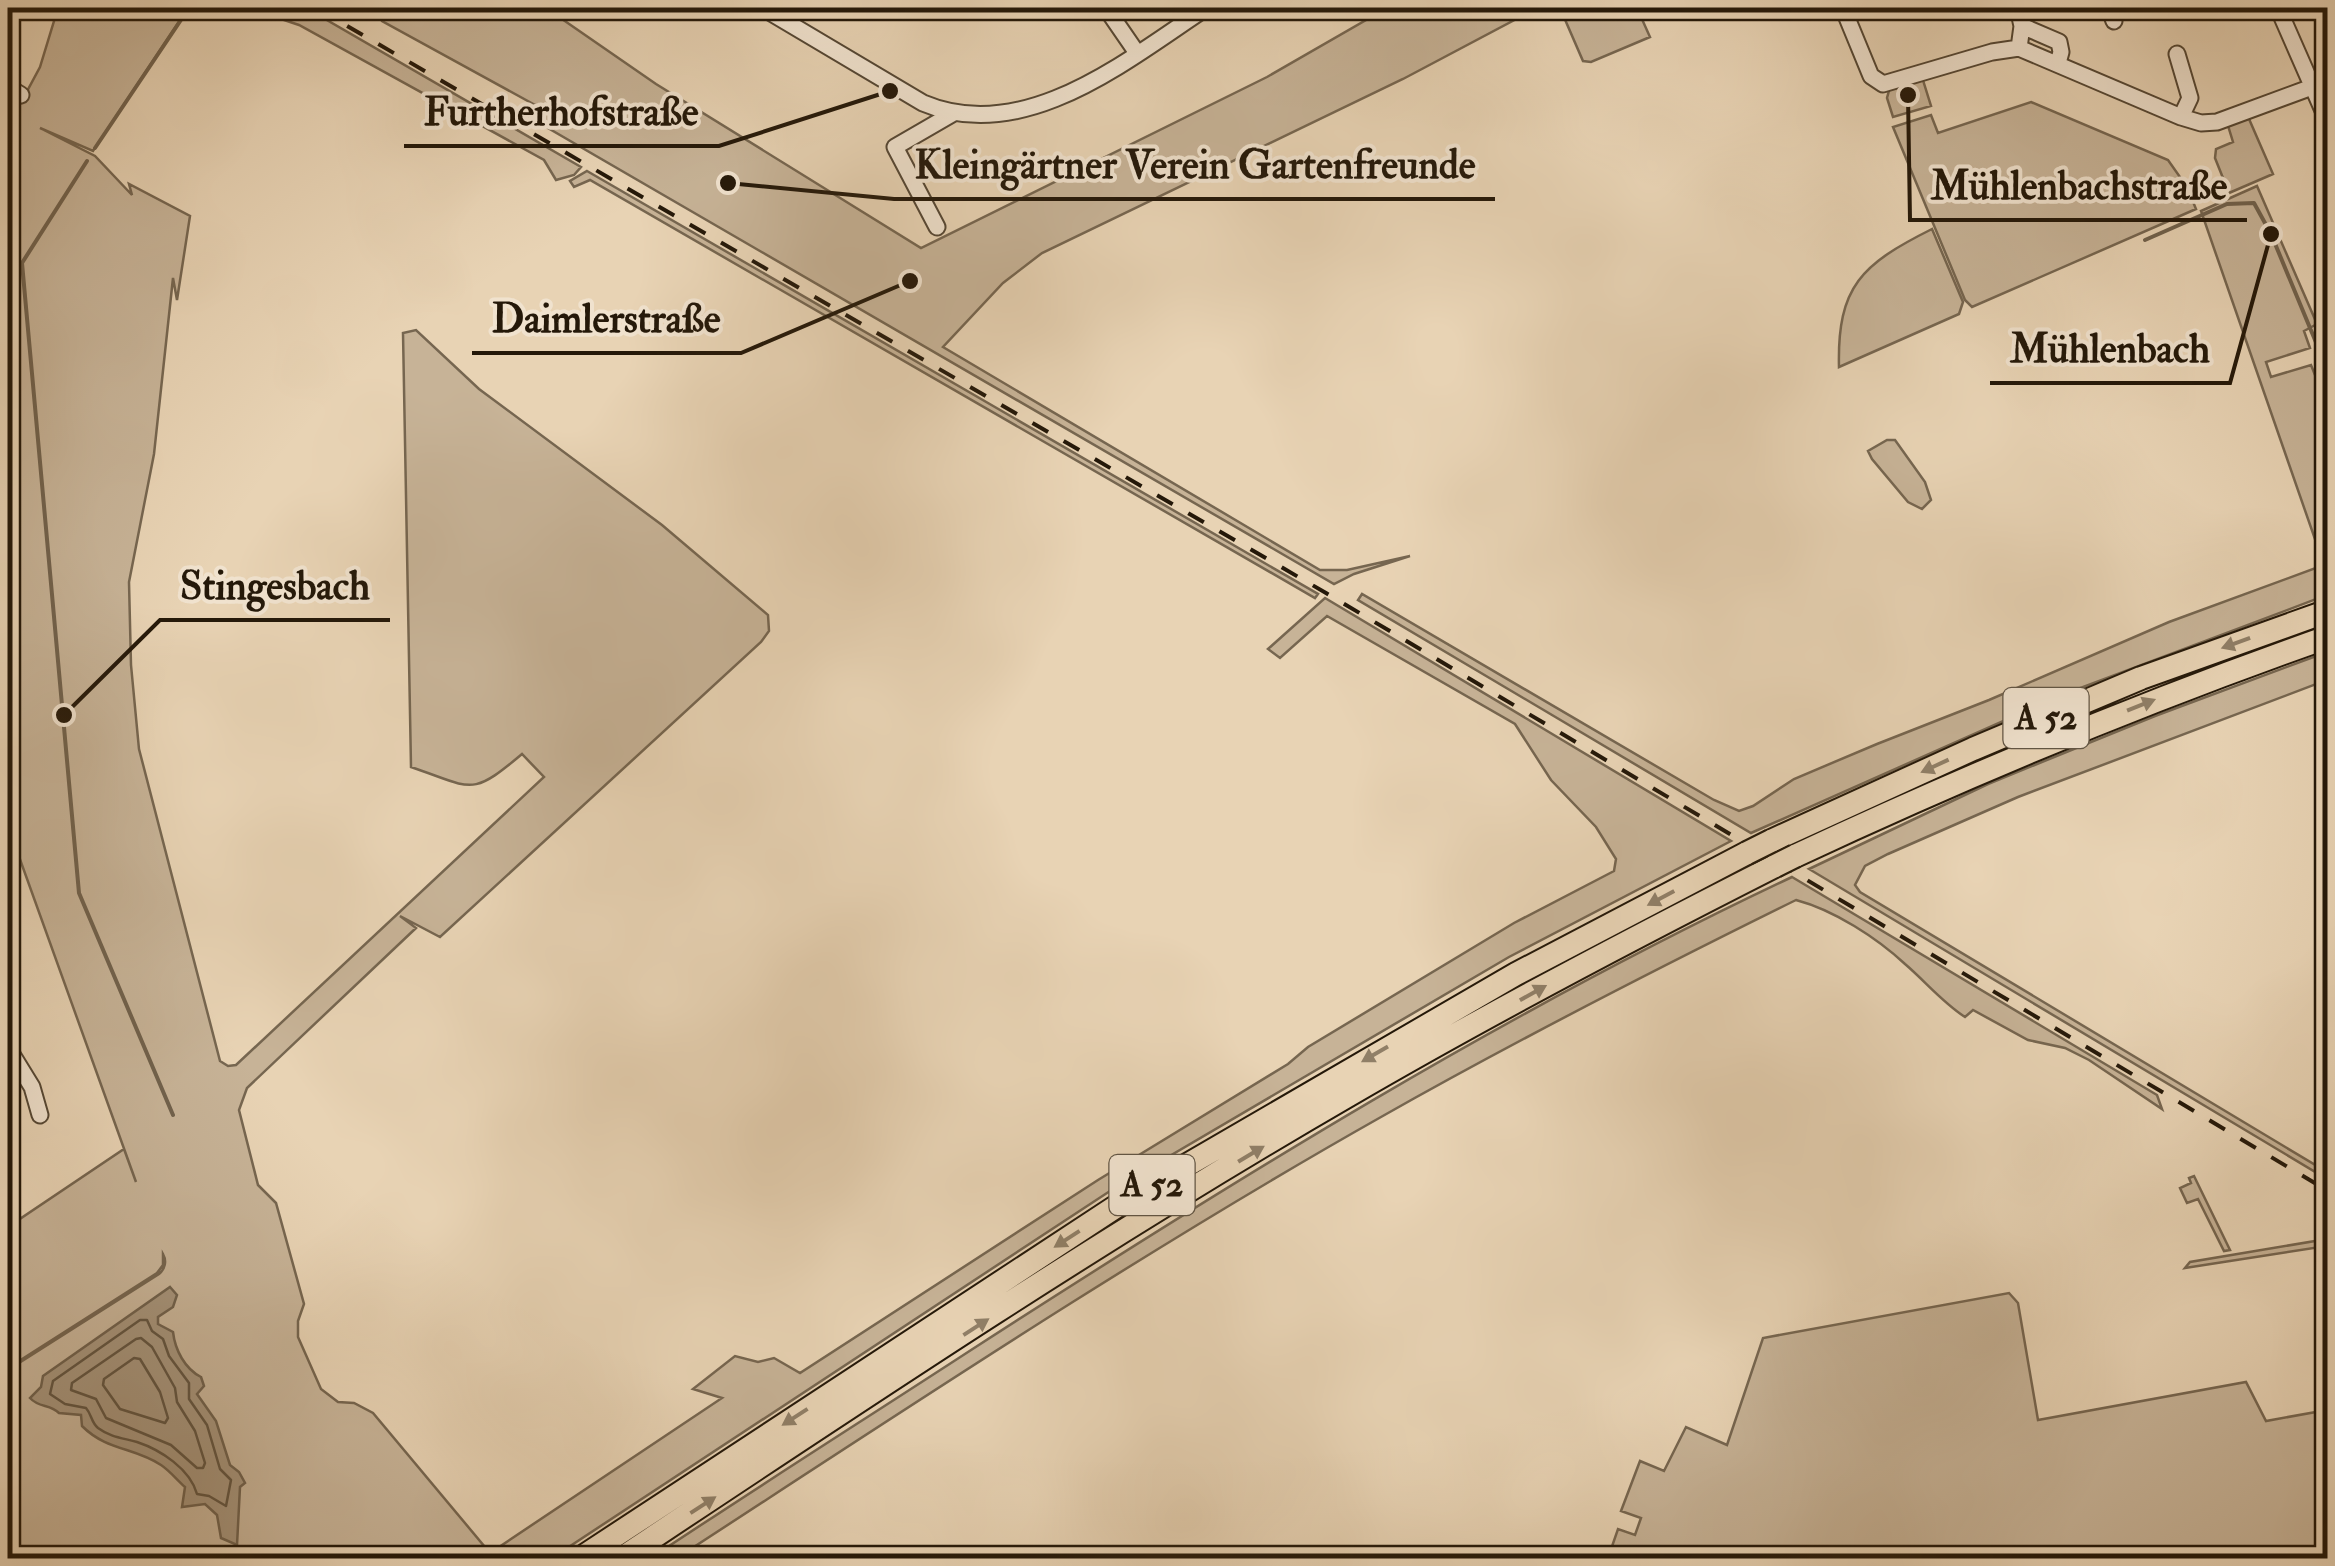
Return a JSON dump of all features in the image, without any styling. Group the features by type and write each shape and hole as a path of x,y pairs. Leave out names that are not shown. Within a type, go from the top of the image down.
{"highway":[{"name":"A 52","path":"580,1558 1120,1204 1516,974 1771,841 1972,748 2105,693 2328,611"},
{"name":"A 52","path":"622,1558 1133,1224 1332,1105 1614,948 1785,861 2018,754 2328,637"}],"street":[{"path":"764,8 923,104 952,114 982,116 1037,104 1081,86 1206,8"},
{"path":"1106,8 1137,53"},
{"path":"1842,8 1871,76 1883,84 1992,52 2019,48 2180,117 2207,122 2218,122 2312,87"},
{"path":"2018,8 2022,26 2019,48"},
{"path":"2278,8 2328,122"},
{"path":"2022,26 2059,42 2058,63"},
{"path":"2178,54 2190,98 2180,117"},
{"path":"2190,98 2200,100 2207,122"},
{"path":"938,228 895,147 952,114"},
{"path":"8,1048 32,1087 40,1115"}],"shaded area":[{"path":"58,8 188,8 93,151 40,128 95,156 132,195 129,184 190,216 177,300 173,278 154,454 129,582 131,665 139,749 220,1061 236,1065 544,777 522,754 491,778 470,785 411,767 403,333 416,330 479,389 662,525 768,615 769,631 761,642 440,937 400,916 416,928 247,1088 239,1110 258,1185 276,1203 304,1304 298,1337 321,1389 338,1402 354,1403 373,1413 490,1553 722,1398 693,1389 735,1356 758,1362 774,1358 800,1373 1098,1180 1288,1064 1308,1047 1514,923 1614,871 1616,859 1596,827 1551,780 1515,724 1327,616 1280,658 1268,649 1325,598 1731,841 1509,957 1110,1191 552,1558 8,1558 8,1370 159,1274 165,1262 163,1254 163,1265 157,1273 8,1368 8,1227 124,1149 136,1182 8,826 8,90 16,94 18,108 40,67"},
{"path":"248,8 306,8 581,167 574,175 556,180 544,160 299,25"},
{"path":"375,8 546,8 656,84 921,248 1267,77 1387,8 1537,8 1403,79 1042,253 1003,283 943,347 1320,570 1347,570 1410,556 1334,584 529,117 535,105 382,21"},
{"path":"1560,8 1637,8 1650,37 1591,62 1583,61"},
{"path":"1922,77 1931,106 1893,117 1887,98 1890,87"},
{"path":"2031,102 2168,160 2187,187 2196,209 1972,307 1965,300 1893,127 1931,115 1938,133"},
{"path":"2246,112 2273,174 2229,193 2215,158 2216,149 2233,142 2226,119"},
{"path":"587,171 1318,594 1315,598 590,180 574,187 570,181"},
{"path":"2257,186 2317,324 2304,331 2310,348 2266,362 2271,377 2311,365 2323,395 2327,393 2327,595 2062,695 1751,833 1358,600 1362,594 1739,811 1794,779 1877,744 2169,622 2324,565 2201,211"},
{"path":"1932,229 1963,302 1959,314 1839,367 1843,316 1858,281 1888,254"},
{"path":"1887,440 1895,440 1925,482 1931,500 1922,509 1908,502 1872,459 1868,451"},
{"path":"2327,652 2327,680 2018,797 1865,866 1855,885 1860,892 2327,1172 2327,1179 1809,869 1988,784"},
{"path":"1792,877 2157,1095 2162,1109 2065,1048 2028,1040 1973,1010 1965,1017 1868,935 1840,918 1796,900 1381,1117 1114,1276 677,1558 651,1558 1068,1288 1372,1101 1580,984"},
{"path":"2194,1176 2230,1250 2224,1251 2198,1199 2187,1203 2180,1188 2191,1183 2189,1178"},
{"path":"2327,1239 2327,1246 2185,1268 2190,1262"},
{"path":"2009,1293 2018,1303 2038,1420 2246,1382 2266,1421 2327,1410 2327,1558 1608,1558 1618,1529 1635,1535 1641,1518 1621,1511 1640,1461 1664,1471 1686,1427 1727,1445 1763,1338"}],"water":[{"path":"170,1287 177,1295 173,1307 158,1317 158,1324 173,1332 182,1358 201,1377 204,1386 197,1394 216,1421 230,1465 245,1483 240,1487 237,1545 221,1538 217,1515 205,1504 182,1507 185,1487 161,1465 91,1434 82,1426 81,1415 59,1413 30,1398 41,1387 43,1376"}],"waterway":[{"path":"95,148 189,8"},
{"path":"87,161 22,263 79,893 173,1115"},
{"path":"2145,240 2227,204 2254,203 2271,234 2328,378"}],"railway":[{"path":"316,8 1326,593 2328,1191"}],"place":[{"name":"Furtherhofstraße","path":"890,91"},
{"name":"Mühlenbachstraße","path":"1908,95"},
{"name":"Kleingärtner Verein Gartenfreunde","path":"728,183"},
{"name":"Mühlenbach","path":"2271,234"},
{"name":"Daimlerstraße","path":"910,281"},
{"name":"Stingesbach","path":"64,715"}]}
